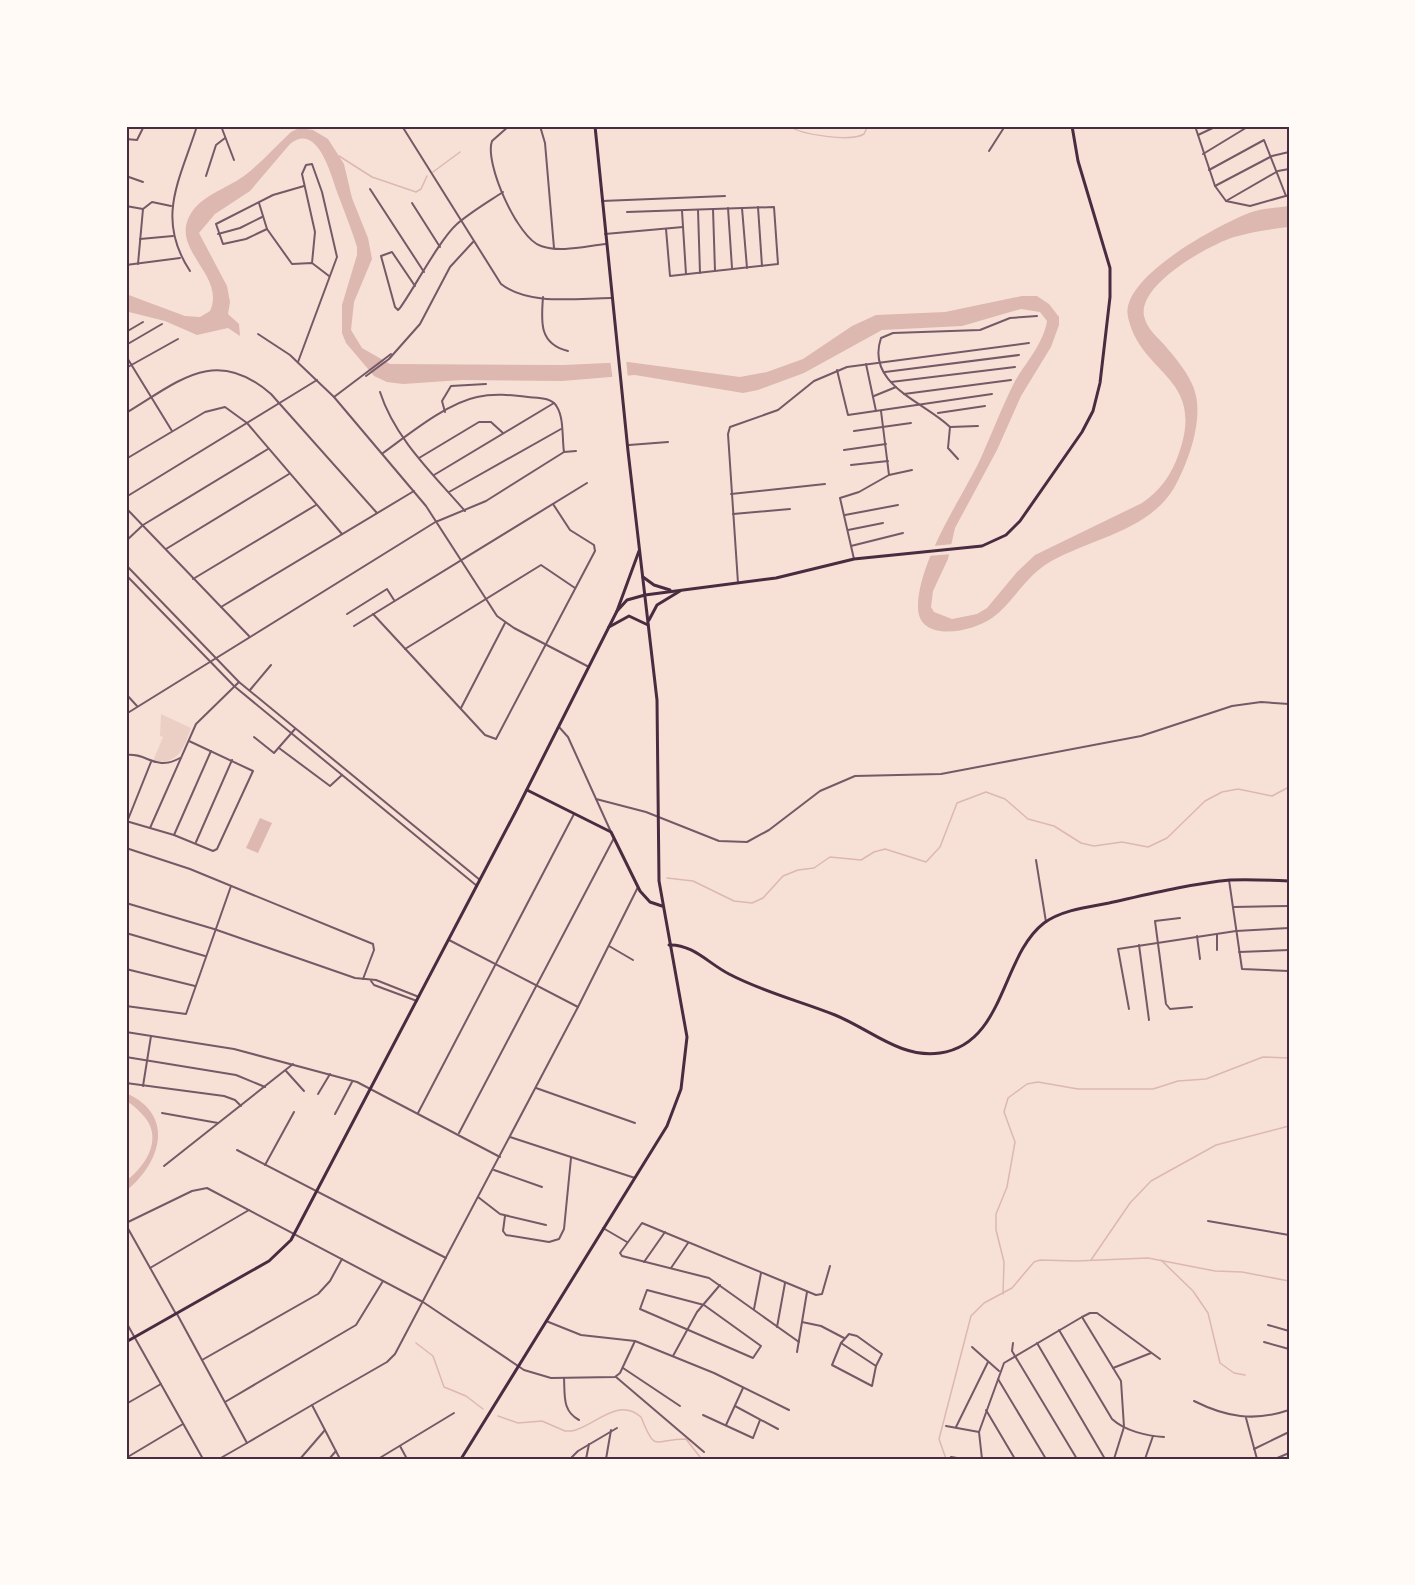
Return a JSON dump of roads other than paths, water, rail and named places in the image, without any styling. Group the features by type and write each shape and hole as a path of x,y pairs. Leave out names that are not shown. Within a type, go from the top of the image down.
{"main road":[{"path":"461,1459 667,1126 684,1075 687,1048 685,1018 662,906 658,866 658,717 611,298 595,126"},
{"path":"617,611 627,600 645,595 776,578 854,559 988,544 1006,535 1020,521 1082,432 1099,393 1109,311 1110,268 1077,161 1072,126"},
{"path":"126,1342 269,1261 295,1233 559,728 617,611 640,550"},
{"path":"643,577 657,586 674,591"},
{"path":"648,625 657,605 684,590"},
{"path":"609,627 624,617 632,616 648,625"},
{"path":"527,790 611,832 638,887 650,902 662,906"},
{"path":"669,945 686,947 729,974 846,1020 896,1046 933,1054 960,1047 984,1027 1032,937 1046,922 1060,914 1229,880 1289,881"}],"street":[{"path":"126,139 137,140 144,126"},
{"path":"190,271 181,257 173,236 171,206 197,126"},
{"path":"221,126 234,160"},
{"path":"402,126 472,242 501,284 522,294 543,297 611,298"},
{"path":"509,126 495,138 490,150 503,192 524,235 538,246 554,248 606,244"},
{"path":"540,126 545,143 554,248"},
{"path":"989,151 1005,126"},
{"path":"1195,126 1203,154 1209,170 1215,186 1226,201 1250,206 1288,196 1267,143 1263,140 1209,170"},
{"path":"1198,135 1217,126"},
{"path":"1203,154 1249,126"},
{"path":"206,176 216,145 225,138"},
{"path":"1215,186 1272,156 1289,152"},
{"path":"298,362 337,254 322,192 312,164 306,165 302,174 315,232 312,263"},
{"path":"1226,201 1278,171 1289,169"},
{"path":"126,176 143,182"},
{"path":"267,229 246,239 223,244 218,234 217,222 285,190 304,186"},
{"path":"370,189 424,272"},
{"path":"415,286 392,252 381,256 397,310 415,286 440,247 460,222 503,192"},
{"path":"602,201 725,196"},
{"path":"138,264 143,209 152,202 171,206"},
{"path":"412,202 440,247"},
{"path":"259,203 267,229 292,264 312,263 329,276"},
{"path":"126,206 143,209"},
{"path":"758,207 762,266"},
{"path":"627,212 774,207 778,264 670,276 666,229"},
{"path":"728,208 732,269"},
{"path":"742,208 747,268"},
{"path":"713,209 715,271"},
{"path":"682,210 686,274"},
{"path":"698,210 700,273"},
{"path":"218,234 240,228 263,216"},
{"path":"605,234 683,227"},
{"path":"140,239 173,236"},
{"path":"334,397 369,374 420,324 450,267 472,242"},
{"path":"126,266 181,257"},
{"path":"543,297 541,328 544,336 555,346 568,351"},
{"path":"958,459 948,448 950,427 937,413 902,394 884,372 878,361 879,342 884,335 980,330 1010,318 1037,316"},
{"path":"126,332 143,322"},
{"path":"126,345 162,324"},
{"path":"258,334 298,362 317,380 383,453 437,521 494,612 505,623 589,667"},
{"path":"126,368 178,339"},
{"path":"738,583 731,494 728,434 730,427 778,410 814,381 837,370 878,361 1029,343"},
{"path":"126,356 172,431"},
{"path":"884,372 1019,356"},
{"path":"866,363 876,411"},
{"path":"891,382 1015,367"},
{"path":"126,413 200,371 222,369 251,380 280,404 377,513"},
{"path":"837,370 848,415 992,394"},
{"path":"126,497 317,380"},
{"path":"902,394 1011,380"},
{"path":"445,412 442,401 451,386 486,384"},
{"path":"874,396 896,387"},
{"path":"380,392 384,406 403,438 465,511"},
{"path":"383,453 403,438 465,401 490,395 538,398 554,403 558,409 564,452"},
{"path":"434,474 554,403"},
{"path":"937,413 986,406"},
{"path":"126,459 216,407 230,409 247,423 342,534"},
{"path":"881,411 890,475"},
{"path":"419,458 479,422 491,422 503,433"},
{"path":"854,431 911,423"},
{"path":"950,427 978,426"},
{"path":"448,492 561,429"},
{"path":"627,445 668,442"},
{"path":"844,450 886,444"},
{"path":"126,541 143,525 268,449"},
{"path":"126,714 437,521 465,511 508,489 564,452 576,451"},
{"path":"851,465 888,461"},
{"path":"854,559 839,500 842,496 859,492 890,475 912,470"},
{"path":"165,550 289,474"},
{"path":"354,626 587,483"},
{"path":"731,494 825,484"},
{"path":"221,607 414,491"},
{"path":"374,614 461,709 493,740 501,734 595,553 595,547 570,530 553,504"},
{"path":"193,579 316,505"},
{"path":"844,515 898,505"},
{"path":"126,508 249,636"},
{"path":"733,514 790,509"},
{"path":"848,530 883,523"},
{"path":"851,546 903,533"},
{"path":"126,564 239,682 480,880"},
{"path":"405,649 541,565 575,588"},
{"path":"126,575 208,662 234,686 477,886"},
{"path":"347,614 387,589 395,601"},
{"path":"461,709 505,623"},
{"path":"249,690 271,665"},
{"path":"150,828 196,724 239,682"},
{"path":"126,694 137,706"},
{"path":"596,799 658,817 719,842 747,842 769,830 820,791 855,776 941,774 1141,736 1241,704 1261,702 1289,704"},
{"path":"254,737 274,753 296,728"},
{"path":"559,728 568,737 611,832"},
{"path":"151,762 126,821 174,834 215,851 253,771 189,741"},
{"path":"279,748 330,786 342,774"},
{"path":"174,834 211,751"},
{"path":"126,755 135,755 151,762 166,764 182,757"},
{"path":"195,843 232,760"},
{"path":"390,813 393,809"},
{"path":"418,1113 574,814"},
{"path":"459,1134 614,838"},
{"path":"126,848 231,886 373,944 374,950 363,980"},
{"path":"438,853 442,848"},
{"path":"1036,860 1046,922"},
{"path":"1229,880 1243,970 1289,971"},
{"path":"126,1006 184,1015 231,886"},
{"path":"219,1459 390,1360 500,1157 638,887"},
{"path":"126,903 214,929 363,980 376,980 420,997"},
{"path":"1233,907 1289,906"},
{"path":"1180,918 1155,921 1167,1006 1170,1009 1192,1007"},
{"path":"1129,1009 1118,949 1158,941 1236,931 1289,928"},
{"path":"126,933 205,957"},
{"path":"1217,934 1217,950"},
{"path":"1197,936 1200,959"},
{"path":"449,940 578,1007"},
{"path":"1139,945 1149,1020"},
{"path":"609,946 633,960"},
{"path":"1239,952 1289,950"},
{"path":"126,969 195,986"},
{"path":"371,981 374,985 417,1001"},
{"path":"126,1032 224,1047 352,1080 500,1157"},
{"path":"143,1086 151,1036"},
{"path":"126,1057 236,1075 265,1087"},
{"path":"164,1166 293,1064"},
{"path":"286,1070 304,1091"},
{"path":"318,1094 330,1074"},
{"path":"335,1114 352,1080"},
{"path":"126,1083 224,1096 235,1100 241,1106"},
{"path":"536,1088 635,1123"},
{"path":"265,1165 294,1112"},
{"path":"162,1113 219,1123"},
{"path":"510,1137 635,1178"},
{"path":"237,1150 446,1258"},
{"path":"505,1216 503,1231 506,1235 549,1242 559,1239 564,1229 571,1158"},
{"path":"493,1170 542,1187"},
{"path":"247,1443 126,1224 192,1191 207,1188 423,1302 518,1367 543,1377 616,1377 704,1452"},
{"path":"478,1197 505,1216 546,1225"},
{"path":"150,1268 249,1210"},
{"path":"1208,1221 1289,1235"},
{"path":"799,1342 720,1285 705,1277 620,1254 641,1224 818,1296 822,1294 830,1266"},
{"path":"603,1228 627,1242"},
{"path":"644,1262 665,1232"},
{"path":"672,1268 688,1243"},
{"path":"202,1360 318,1294 330,1281 342,1259"},
{"path":"754,1310 761,1273"},
{"path":"225,1402 356,1325 383,1281"},
{"path":"777,1327 785,1283"},
{"path":"673,1356 699,1308 720,1285"},
{"path":"647,1290 704,1305 761,1346 753,1358 640,1309 647,1290"},
{"path":"797,1352 807,1292"},
{"path":"982,1459 979,1432 997,1378 1006,1361 1082,1317 1092,1312 1097,1313 1160,1359"},
{"path":"1082,1317 1121,1382 1124,1427 1114,1459"},
{"path":"546,1320 581,1335 634,1341 673,1356 789,1410"},
{"path":"126,1322 203,1459"},
{"path":"802,1322 821,1326 844,1338"},
{"path":"1268,1325 1289,1331"},
{"path":"1059,1330 1112,1419 1124,1427 1164,1437"},
{"path":"854,1334 882,1355 876,1366 875,1382 871,1387 834,1366 832,1360 844,1338 854,1334"},
{"path":"616,1377 623,1368 634,1341"},
{"path":"1264,1342 1289,1349"},
{"path":"841,1343 876,1366"},
{"path":"1013,1343 1015,1355 1077,1459"},
{"path":"1037,1343 1105,1459"},
{"path":"972,1347 1000,1371"},
{"path":"1113,1368 1151,1353"},
{"path":"956,1427 988,1362"},
{"path":"623,1368 680,1406"},
{"path":"564,1378 566,1407 570,1414 579,1420"},
{"path":"997,1378 1046,1459"},
{"path":"126,1404 161,1384"},
{"path":"726,1425 743,1388"},
{"path":"1194,1401 1221,1414 1246,1418 1289,1410"},
{"path":"312,1405 340,1459"},
{"path":"735,1406 778,1430"},
{"path":"986,1409 1014,1459"},
{"path":"378,1459 454,1413"},
{"path":"703,1415 753,1438 760,1420"},
{"path":"1246,1418 1257,1459"},
{"path":"126,1458 183,1424"},
{"path":"946,1426 979,1432"},
{"path":"570,1459 589,1444 617,1428"},
{"path":"300,1459 325,1430"},
{"path":"606,1459 611,1431"},
{"path":"1254,1449 1289,1432"},
{"path":"1145,1459 1153,1436"},
{"path":"586,1459 589,1444"},
{"path":"400,1446 407,1459"},
{"path":"329,1459 336,1451"},
{"path":"1275,1459 1289,1452"},
{"path":"951,1457 963,1459"}],"waterway":[{"path":"789,126 815,135 838,137 864,134 868,126"},
{"path":"433,172 460,152"},
{"path":"339,156 372,177 416,192 421,189 427,176"},
{"path":"667,878 693,881 734,901 752,903 763,898 783,876 798,870 814,868 830,857 861,860 874,852 885,849 926,862 940,847 957,803 986,792 1005,799 1028,819 1054,826 1081,843 1094,846 1122,842 1148,847 1167,838 1205,801 1222,792 1238,789 1272,796 1289,787"},
{"path":"1003,1294 1004,1262 996,1230 996,1214 1007,1187 1015,1142 1004,1112 1008,1098 1027,1084 1038,1082 1078,1089 1153,1089 1178,1081 1206,1079 1263,1057 1289,1058"},
{"path":"1091,1260 1130,1203 1151,1181 1216,1145 1289,1126"},
{"path":"946,1459 939,1439 971,1316 984,1303 1012,1288 1034,1262 1148,1258 1215,1271 1242,1272 1289,1281"},
{"path":"1161,1260 1193,1291 1208,1313 1220,1363 1234,1373 1245,1375"},
{"path":"416,1343 433,1356 444,1387 466,1396 483,1409"},
{"path":"498,1416 518,1423 542,1421 565,1431 572,1431 614,1411 632,1411 641,1417 653,1440 661,1442 686,1439 700,1457"}]}
